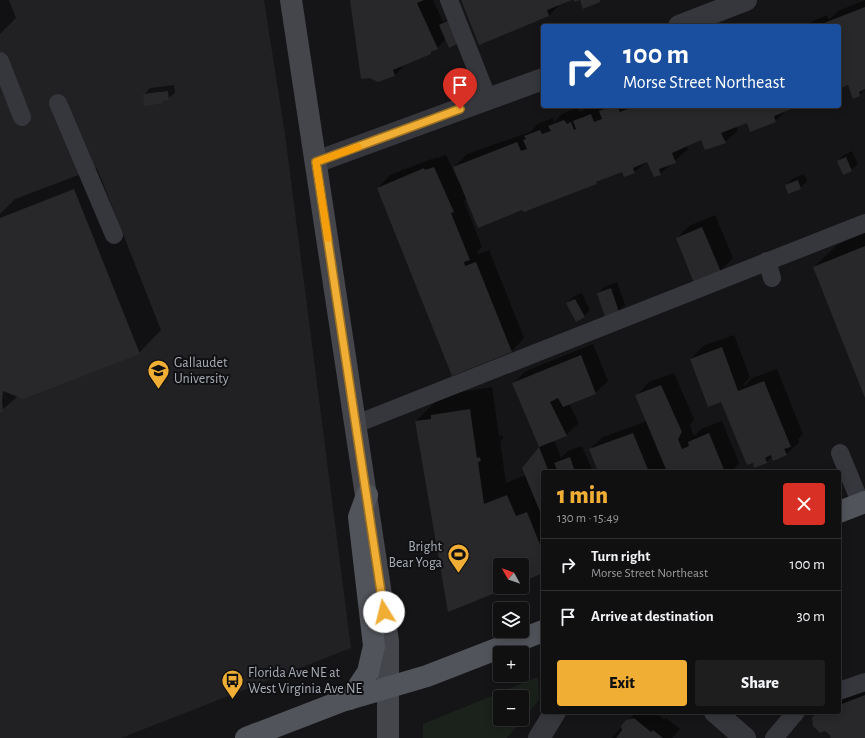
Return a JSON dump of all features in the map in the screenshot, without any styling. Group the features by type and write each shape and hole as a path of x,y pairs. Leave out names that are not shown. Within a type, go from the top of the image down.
{"main road":[{"path":"350,699 368,672 374,646 359,517 367,495"},
{"path":"841,511 863,503"},
{"path":"246,738 350,699 427,676 541,632"}],"street":[{"path":"291,0 388,641 388,738"},
{"path":"685,24 746,0"},
{"path":"316,162 541,79"},
{"path":"539,738 554,714"},
{"path":"717,714 745,738"}],"lane":[{"path":"448,0 488,99"},
{"path":"0,61 22,116"},
{"path":"58,103 114,235"},
{"path":"356,424 865,223"},
{"path":"767,261 772,278"},
{"path":"840,453 863,503"},
{"path":"841,690 865,682"},
{"path":"774,738 794,714"}],"shaded area":[{"name":"Gallaudet University","path":"0,0 264,0 285,134 351,648 121,738 0,738"},
{"path":"538,677 539,700 529,712 529,690 506,690 529,682"},
{"path":"493,695 493,726 517,726 507,738 423,738 423,724"}],"building":[{"path":"350,0 424,0 417,3 438,49 431,52 431,54 393,70 395,76 378,82 370,78 361,79"},
{"path":"461,0 572,0 547,10 549,16 479,45"},
{"path":"580,0 600,0 600,2 583,9"},
{"path":"865,7 865,89 859,92 860,96 853,99 848,85 841,88 841,24 824,23"},
{"path":"451,19 461,42 449,48 439,25"},
{"path":"168,91 169,100 163,101 164,103 144,106 143,94"},
{"path":"607,108 618,108 620,112 627,108 794,108 774,116 776,122 750,132 747,123 721,133 726,143 705,150 701,140 672,153 676,163 659,169 661,175 654,177 647,162 633,168 635,173 624,177 622,172 596,182 597,184 524,212 522,210 478,228 453,167 517,142 521,151 527,149 523,140 526,139 524,136 540,130 542,134 551,131 548,126 564,120 567,124 571,122 574,130 576,129 573,121 591,114 594,122 602,119 599,111"},
{"path":"846,157 852,171 843,175 837,161"},
{"path":"434,167 454,212 451,213 470,260 464,262 465,266 476,262 512,352 452,376 377,188 424,168 425,170"},
{"path":"798,180 801,189 788,194 785,185"},
{"path":"74,189 140,354 23,399 3,391 3,412 0,413 0,218"},
{"path":"702,227 721,272 694,283 676,238"},
{"path":"865,246 865,398 813,267"},
{"path":"611,288 619,312 605,317 597,293"},
{"path":"575,299 585,317 576,322 566,303"},
{"path":"722,347 738,391 764,381 791,447 784,449 787,455 773,461 771,455 765,458 767,463 754,468 753,463 747,465 721,402 708,407 690,359"},
{"path":"581,355 596,394 563,407 558,398 550,402 567,436 539,447 512,383"},
{"path":"661,385 682,432 678,439 682,449 689,446 688,442 709,433 724,470 666,470 635,395"},
{"path":"470,409 477,458 480,457 481,461 478,462 484,504 507,495 516,516 527,512 541,547 541,574 529,579 529,558 493,558 493,594 448,612 415,421 431,419 431,415"},
{"path":"633,433 648,470 597,470 589,449"},
{"path":"539,447 548,470 541,470 541,514 522,468"},
{"path":"570,457 574,470 557,470 554,463"},
{"path":"865,695 865,738 830,738 831,736 825,731 820,733 813,726 812,718 815,714 841,714 841,704"},
{"path":"634,718 651,732 653,730 663,738 616,738 622,730 621,726 626,720"}],"slow traffic":[{"path":"328,238 316,162 358,147"}],"place":[{"name":"Gallaudet University","path":"159,390"},
{"name":"Bright Bear Yoga","path":"458,574"},
{"name":"Florida Ave NE at West Virginia Ave NE","path":"233,700"}],"route":[{"path":"384,612 316,162 460,109"}]}
